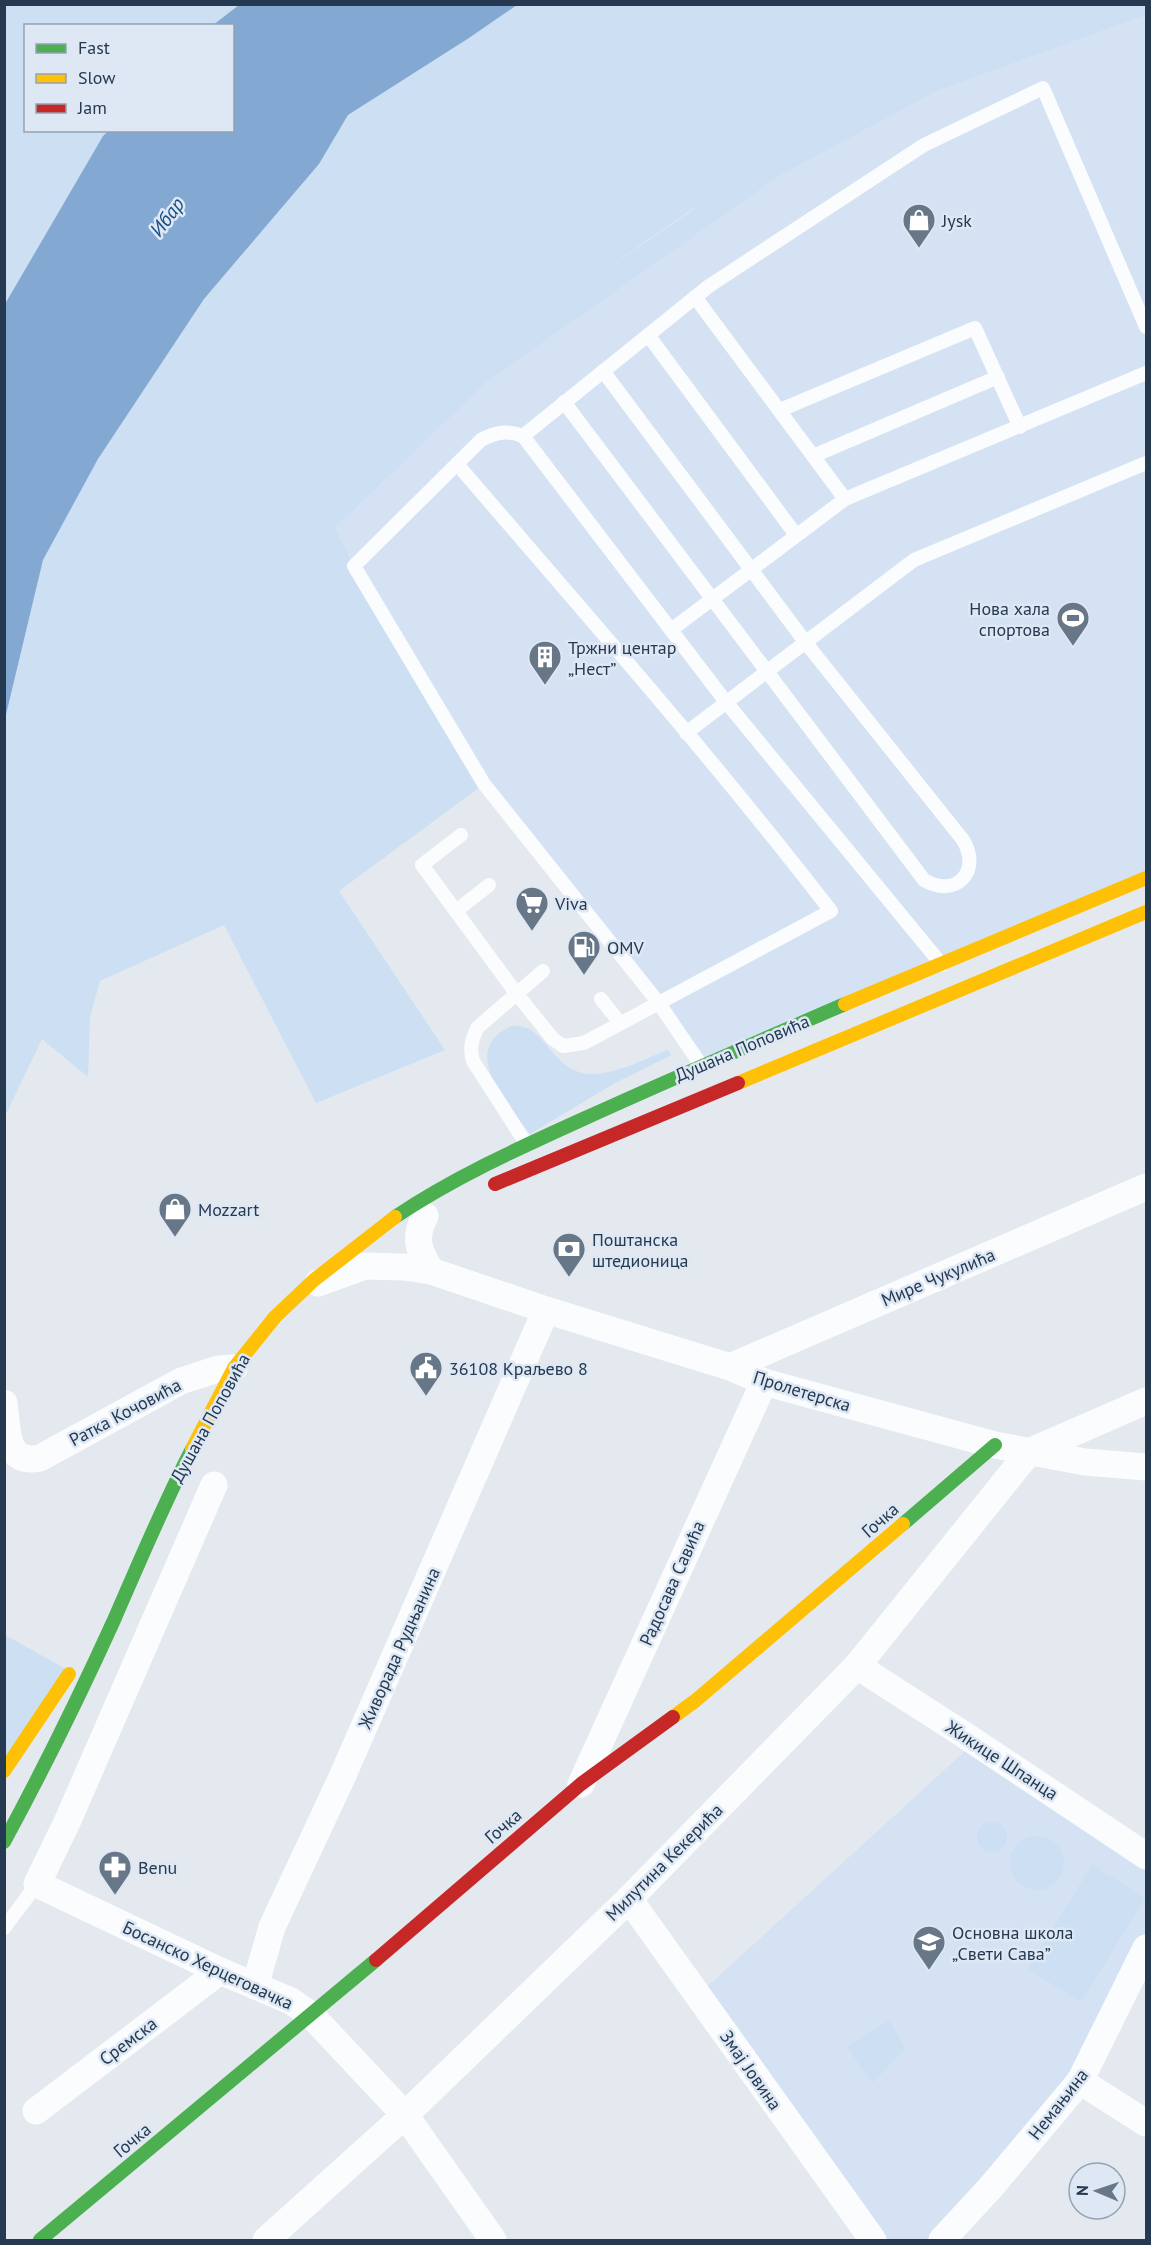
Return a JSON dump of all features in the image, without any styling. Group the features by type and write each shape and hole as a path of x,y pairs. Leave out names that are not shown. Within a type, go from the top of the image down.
{"main road":[{"name":"Душана Поповића","path":"480,1191 948,978 1146,878"},
{"name":"Душана Поповића","path":"5,1841 113,1622 169,1493 234,1368 275,1317 354,1248 417,1202 496,1159 701,1065 948,978 1146,912"},
{"name":"Душана Поповића","path":"354,1248 433,1213"},
{"name":"Гочка","path":"40,2241 311,2015 581,1784 695,1701 994,1445"},
{"name":"Душана Поповића","path":"4,1771 81,1658 113,1622"}],"street":[{"name":"Мире Чукулића","path":"730,1367 1146,1187"},
{"path":"431,1271 421,1254 418,1229 433,1213"},
{"name":"Пролетерска","path":"306,1288 365,1266 404,1267 431,1271 546,1310 730,1367 764,1382 994,1445 1094,1463 1146,1467"},
{"name":"Живорада Рудњанина","path":"255,1986 272,1927 343,1775 546,1310"},
{"name":"Ратка Кочовића","path":"4,1403 11,1449 11,1466 40,1458 181,1381 218,1369 234,1368"},
{"name":"Радосава Савића","path":"581,1784 764,1382"},
{"path":"1029,1452 1146,1401"},
{"name":"Милутина Кекерића","path":"266,2241 405,2115 629,1899 857,1666 1029,1452"},
{"name":"Душана Поповића","path":"37,1884 69,1820 214,1485"},
{"name":"Жикице Шпанца","path":"857,1666 1146,1856"},
{"name":"Босанско Херцеговачка","path":"37,1884 220,1971 291,2001 311,2015 405,2115 493,2241"},
{"name":"Змај Јовина","path":"629,1899 873,2241"},
{"name":"Немањина","path":"942,2241 991,2187 1080,2081 1146,1948"},
{"name":"Сремска","path":"36,2111 220,1971"},
{"path":"1080,2081 1146,2123"}],"lane":[{"path":"523,435 709,286 924,145 1043,88 1146,327"},
{"path":"695,297 845,499"},
{"path":"780,410 975,327 1020,427"},
{"path":"648,335 796,535"},
{"path":"564,402 924,880 935,886 944,887 955,885 963,879 969,869 969,857 963,840 806,643 603,370"},
{"path":"671,630 845,499 1146,373"},
{"path":"813,456 998,377"},
{"path":"701,1065 658,1002 484,784 354,566 481,440 502,431 523,435 726,702 948,978"},
{"path":"686,733 914,560 1146,463"},
{"path":"457,464 784,849 831,910 584,1043 563,1046 553,1039 516,993 422,865 461,835"},
{"path":"456,911 489,885"},
{"path":"527,1145 473,1060 470,1051 471,1040 477,1028 543,971"},
{"path":"601,999 620,1023"},
{"path":"4,1928 37,1884"}],"shaded area":[{"path":"5,5 239,5 214,24 24,24 24,132 107,132 5,304"},
{"path":"517,5 1146,5 1146,15 937,91 781,175 488,381 335,528 354,566 484,784 339,891 445,1050 316,1103 224,925 100,981 90,1017 88,1077 42,1039 5,1116 5,719 43,560 98,459 204,299 319,164 348,115","holes":["694,208 694,209 544,312"]},
{"path":"1146,15 1146,877 701,1065 484,784 354,566 335,528 488,381 781,175 937,91"},
{"path":"511,1026 523,1027 533,1032 566,1066 592,1074 621,1069 668,1050 671,1055 615,1083 530,1134 492,1079 488,1064 488,1049 495,1037"},
{"path":"5,1635 71,1672 5,1771"},
{"name":"Основна школа „Свети Сава”","path":"975,1742 1146,1856 1146,1948 1080,2081 940,2240 873,2240 698,1995"},
{"path":"992,1822 998,1823 1006,1831 1006,1843 998,1851 992,1852 986,1851 978,1843 977,1837 978,1831 986,1823"},
{"path":"1032,1836 1042,1836 1052,1840 1060,1848 1064,1863 1060,1878 1052,1886 1042,1890 1032,1890 1022,1886 1014,1878 1010,1868 1010,1858 1014,1848 1022,1840"},
{"path":"1092,1865 1145,1898 1081,2002 1028,1969"},
{"path":"889,2020 905,2049 872,2083 847,2047"}],"water":[{"name":"Ибар","path":"239,5 517,5 348,115 319,164 204,299 98,459 43,560 5,719 5,304 107,132 234,132 234,24 214,24"}],"traffic: fast":[{"path":"395,1217 440,1189 509,1153 845,1004"},
{"path":"903,1524 995,1445"},
{"path":"4,1842 88,1676 192,1449"},
{"path":"40,2240 376,1960"}],"traffic: slow":[{"path":"845,1004 1146,878"},
{"path":"738,1083 1146,912"},
{"path":"192,1449 234,1368 275,1317 314,1280 395,1217"},
{"path":"673,1717 695,1701 903,1524"},
{"path":"4,1771 69,1674"}],"traffic: jam":[{"path":"495,1184 738,1083"},
{"path":"376,1960 581,1784 673,1717"}],"place":[{"name":"Jysk","path":"919,249"},
{"name":"Нова хала спортова","path":"1073,647"},
{"name":"Тржни центар „Нест”","path":"545,686"},
{"name":"Viva","path":"532,932"},
{"name":"OMV","path":"584,976"},
{"name":"Mozzart","path":"175,1238"},
{"name":"Поштанска штедионица","path":"569,1278"},
{"name":"36108 Краљево 8","path":"426,1397"},
{"name":"Benu","path":"115,1896"},
{"name":"Основна школа „Свети Сава”","path":"929,1971"}]}
